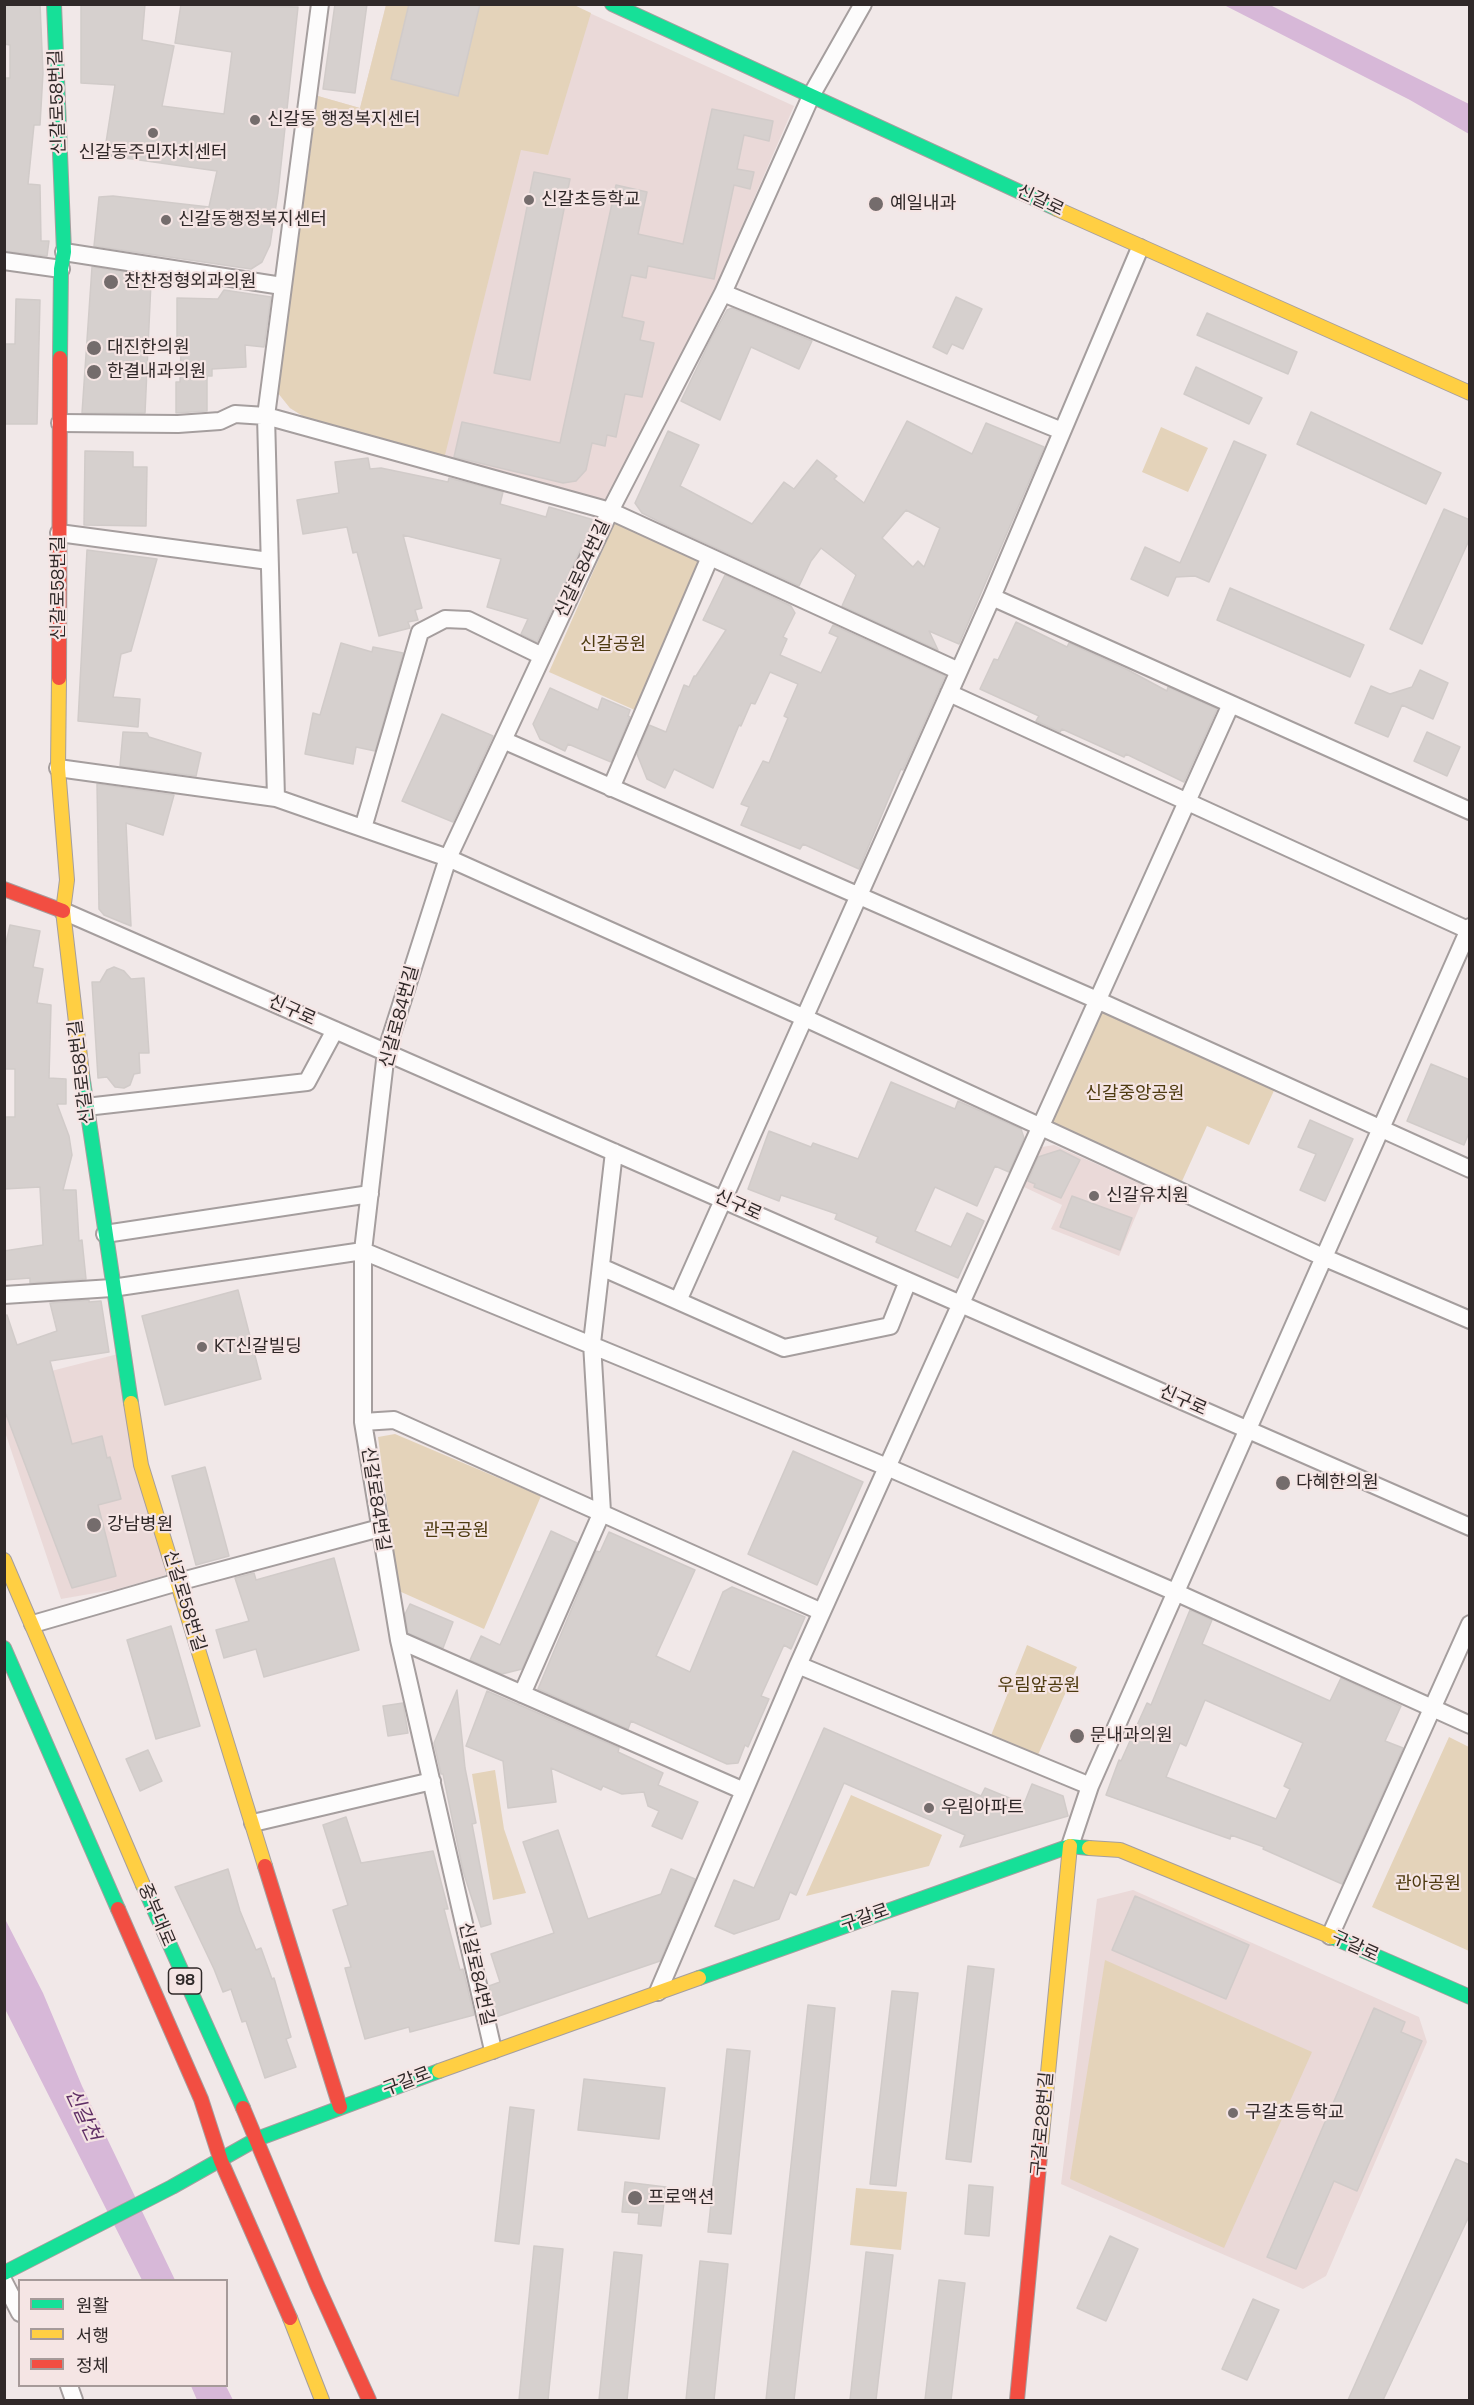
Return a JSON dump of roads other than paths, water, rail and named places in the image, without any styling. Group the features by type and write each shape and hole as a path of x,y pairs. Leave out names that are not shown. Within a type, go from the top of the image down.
{"street":[{"name":"신갈로58번길","path":"54,4 64,252 61,269 58,768 67,880 63,911 86,1107 141,1465 340,2107"},
{"path":"276,798 266,416 320,4"},
{"name":"신갈로","path":"612,4 813,94 1140,248 1470,393"},
{"name":"신갈로84번길","path":"493,2050 399,1640 363,1422 363,1251 386,1053 448,858 610,511 723,292 813,94 863,4"},
{"path":"678,1301 950,693 1140,248"},
{"path":"64,252 282,286"},
{"path":"4,261 61,269"},
{"path":"723,292 1062,431"},
{"path":"60,423 178,424 220,421 235,414 266,416 610,511 959,671"},
{"path":"59,533 269,561"},
{"path":"611,788 710,557"},
{"path":"992,597 1470,811"},
{"path":"363,828 420,632 445,619 468,621 542,656"},
{"path":"950,693 1469,928 1090,1786 1070,1846"},
{"path":"658,1992 798,1665 1231,704"},
{"path":"503,740 1096,1000 1470,1169"},
{"path":"58,768 276,798 448,858 805,1018 1323,1257 1470,1320"},
{"name":"신구로","path":"4,889 63,911 1470,1527"},
{"path":"86,1107 307,1082 335,1030"},
{"path":"522,1694 602,1512 592,1343 614,1152"},
{"path":"105,1234 370,1194"},
{"path":"4,1295 112,1288 363,1251 592,1343 887,1467 1175,1592 1470,1725"},
{"path":"601,1268 784,1348 890,1326 908,1281"},
{"path":"363,1422 394,1420 822,1612"},
{"path":"33,1624 178,1581 380,1528"},
{"name":"중부대로","path":"4,1560 165,1938 257,2139 317,2285 369,2400"},
{"path":"1330,1936 1470,1624"},
{"path":"399,1640 744,1791"},
{"name":"중부대로","path":"4,1648 201,2099 221,2162 285,2305 322,2400"},
{"path":"798,1665 1090,1786"},
{"path":"253,1823 432,1780"},
{"name":"구갈로","path":"4,2273 221,2162 257,2139 493,2050 1070,1846 1120,1850 1330,1936 1470,1997"},
{"name":"구갈로28번길","path":"1017,2400 1070,1846"},
{"path":"4,2282 18,2309"}],"water":[{"path":"1224,5 1270,5 1469,104 1469,134 1410,100"},
{"name":"신갈천","path":"5,1919 43,1993 82,2086 175,2279 141,2279 5,2009"},
{"path":"191,2387 226,2387 233,2400 197,2400"}],"place":[{"name":"신갈동 행정복지센터","path":"255,120"},
{"name":"신갈동주민자치센터","path":"153,133"},
{"name":"신갈초등학교","path":"529,200"},
{"name":"예일내과","path":"876,204"},
{"name":"신갈동행정복지센터","path":"166,220"},
{"name":"찬찬정형외과의원","path":"111,282"},
{"name":"대진한의원","path":"94,348"},
{"name":"한결내과의원","path":"94,372"},
{"name":"신갈유치원","path":"1094,1196"},
{"name":"KT신갈빌딩","path":"202,1347"},
{"name":"다혜한의원","path":"1283,1483"},
{"name":"강남병원","path":"94,1525"},
{"name":"문내과의원","path":"1077,1736"},
{"name":"우림아파트","path":"929,1808"},
{"name":"구갈초등학교","path":"1233,2113"},
{"name":"프로액션","path":"635,2198"}],"park label":[{"name":"신갈공원","path":"613,645"},
{"name":"신갈중앙공원","path":"1135,1094"},
{"name":"관곡공원","path":"456,1531"},
{"name":"우림앞공원","path":"1039,1686"},
{"name":"관아공원","path":"1428,1884"}]}
